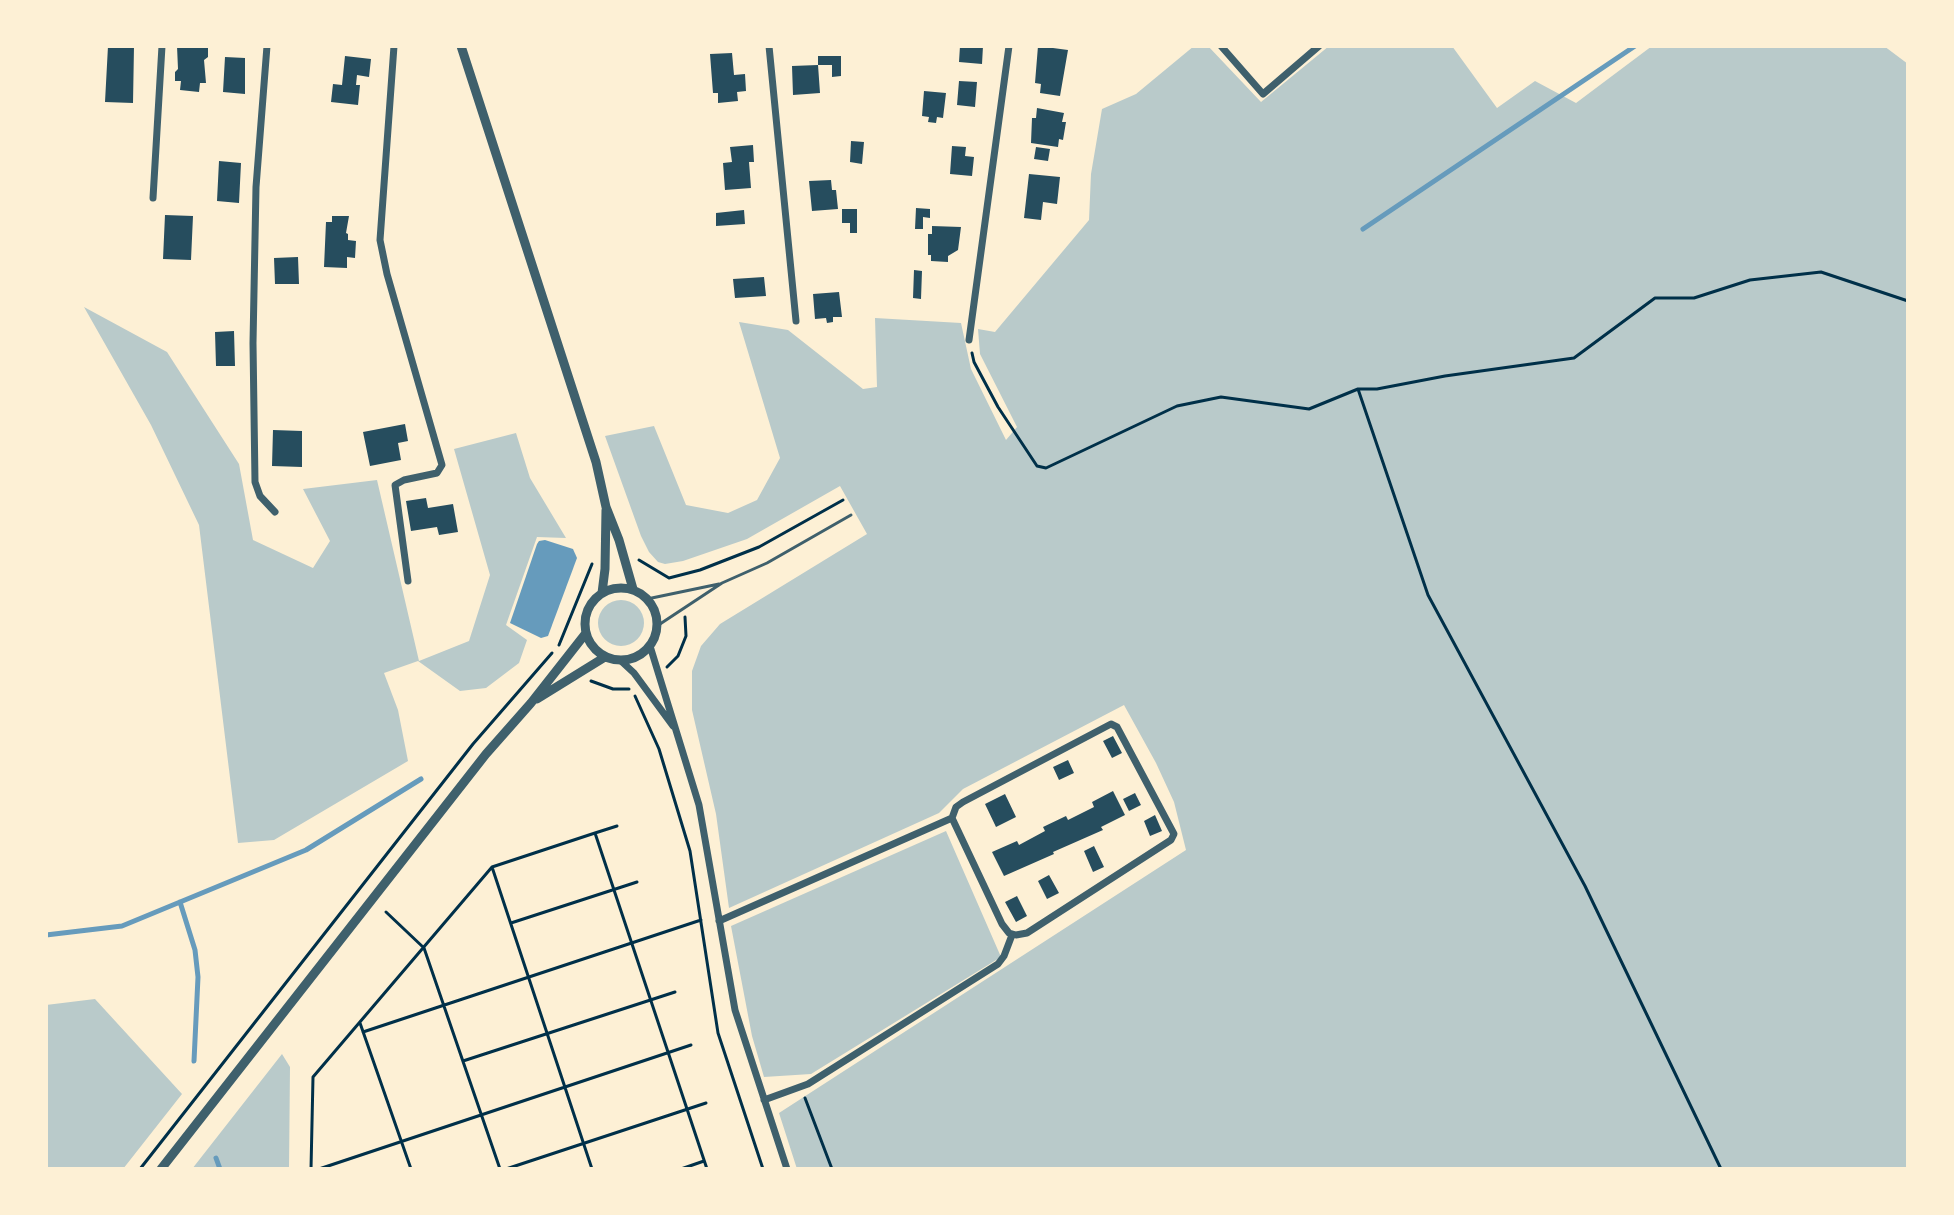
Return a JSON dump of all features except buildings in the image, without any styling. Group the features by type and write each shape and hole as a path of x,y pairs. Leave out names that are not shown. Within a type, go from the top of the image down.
{"street":[{"path":"153,198 162,46"},
{"path":"267,46 256,187 253,343 255,482 260,496 275,512"},
{"path":"394,46 380,240 442,465 437,473 395,485 408,581"},
{"path":"461,46 596,462 606,507 633,589"},
{"path":"769,46 796,321"},
{"path":"969,340 1009,46"},
{"path":"1221,46 1263,94 1319,46"},
{"path":"602,593 606,507"},
{"path":"622,587 633,589 647,599 655,611 657,626 650,646 637,657 620,660 605,657 592,647 586,633 589,606 602,593 622,587"},
{"path":"161,1169 486,754 586,633"},
{"path":"650,646 704,826 735,1010 787,1169"},
{"path":"531,703 605,657"},
{"path":"620,660 634,673 674,727"},
{"path":"1111,724 1117,727 1173,831 1171,840 1027,933 1012,935 1002,924 952,818 953,812 963,802 1111,724"},
{"path":"719,921 952,818"},
{"path":"764,1100 800,1086 998,964 1012,935"}],"lane":[{"path":"657,626 722,583 767,563 851,515"},
{"path":"647,599 722,583"}],"path":[{"path":"969,340 974,362 998,407 1037,466 1046,468 1177,406 1221,397 1309,409 1358,389 1377,389 1574,358 1655,298 1694,298 1750,280 1821,272 1908,301"},
{"path":"1358,389 1428,595 1585,886 1721,1169"},
{"path":"625,561 640,559 669,578 700,570 750,552 843,500"},
{"path":"140,1169 481,733 559,646 590,564 605,563"},
{"path":"635,696 659,749 690,851 718,1033 763,1169"},
{"path":"311,1169 313,1077 492,867 617,826"},
{"path":"595,833 707,1169"},
{"path":"492,867 592,1169"},
{"path":"511,923 637,882"},
{"path":"386,912 424,948 500,1169"},
{"path":"363,1032 701,920"},
{"path":"463,1061 675,992"},
{"path":"360,1023 411,1169"},
{"path":"319,1169 691,1045"},
{"path":"800,1086 832,1169"},
{"path":"506,1169 706,1103"},
{"path":"682,1169 704,1161"}],"shaded area":[{"path":"1194,46 1208,46 1261,102 1329,46 1452,46 1497,108 1535,81 1576,103 1652,46 1884,46 1908,64 1908,1169 797,1169 779,1113 1186,850 1174,802 1124,705 963,789 939,813 729,908 716,814 692,710 692,671 701,646 720,624 867,534 840,486 747,539 683,561 658,562 641,536 605,436 654,426 686,505 728,513 757,500 780,458 739,322 788,330 863,389 877,387 875,318 961,323 971,369 1006,440 1017,427 980,354 978,329 995,332 1089,220 1091,174 1102,109 1136,94"},
{"path":"84,307 167,352 239,464 253,540 313,568 330,541 303,489 377,480 419,661 469,641 490,575 454,449 516,433 530,478 566,538 537,537 506,625 527,640 519,663 486,688 460,691 418,661 384,673 398,710 408,761 274,840 238,843 199,525 151,425"},
{"path":"621,600 637,607 644,623 637,639 621,646 605,639 598,623 605,607"},
{"path":"946,831 1001,957 811,1074 764,1077 752,1036 731,926"},
{"path":"95,999 182,1094 123,1169 46,1169 46,1005"},
{"path":"282,1054 290,1067 289,1169 192,1169"}],"water":[{"path":"545,540 573,549 577,558 548,636 541,638 510,623 537,544"}],"waterway":[{"path":"1363,229 1635,46"},
{"path":"46,935 122,926 306,850 421,779"},
{"path":"180,902 195,950 198,977 194,1061"},
{"path":"216,1158 220,1169"}]}
